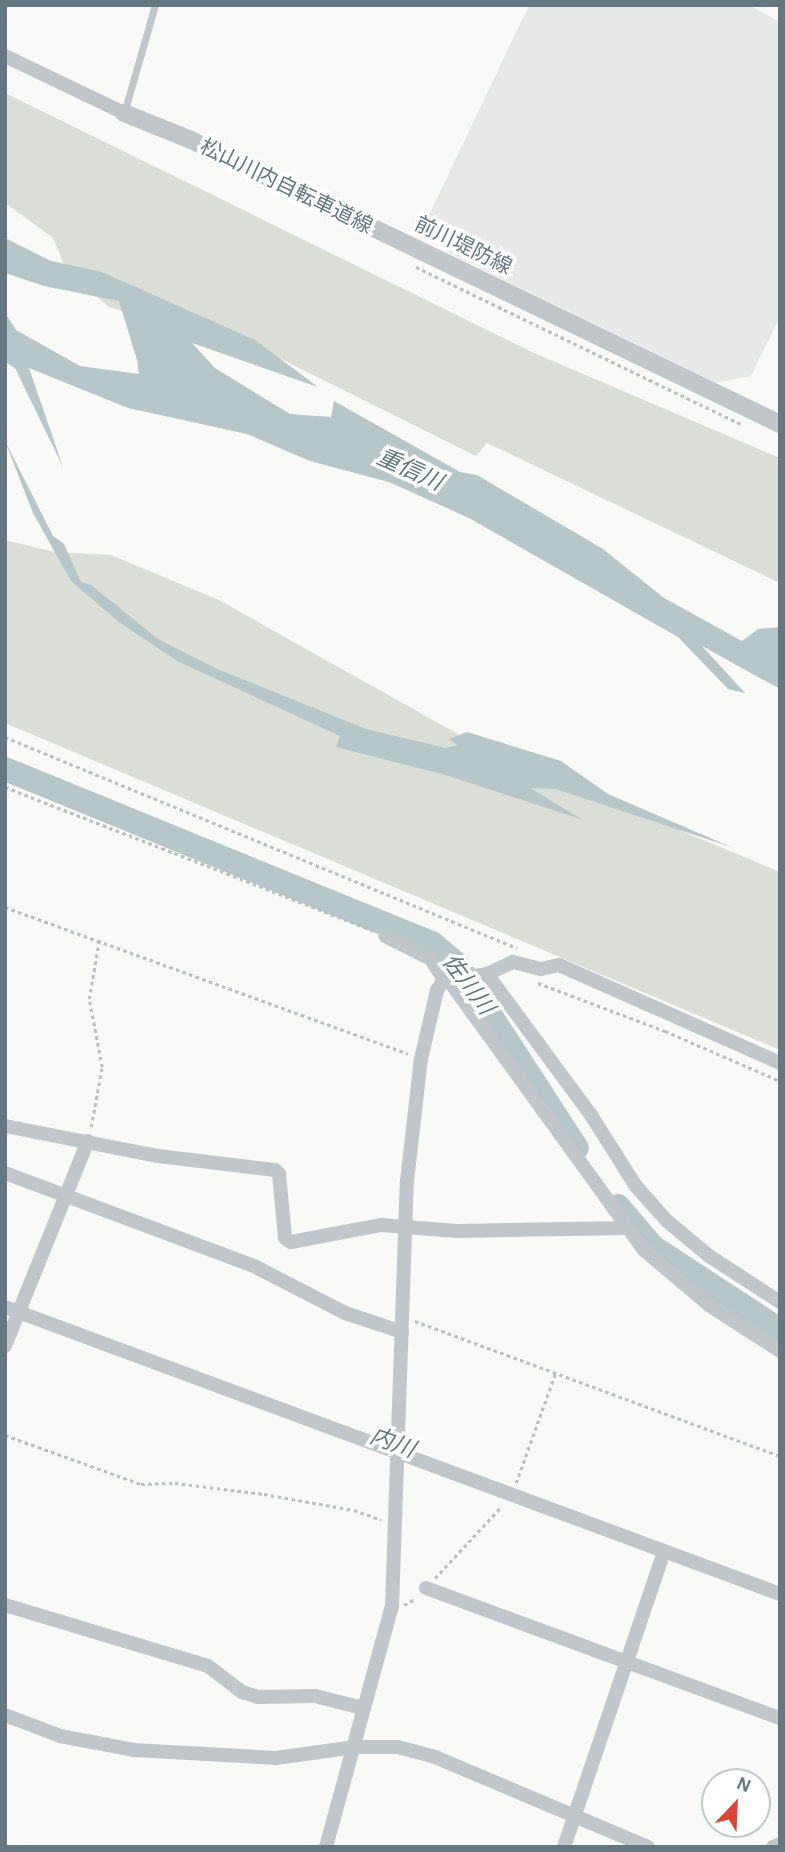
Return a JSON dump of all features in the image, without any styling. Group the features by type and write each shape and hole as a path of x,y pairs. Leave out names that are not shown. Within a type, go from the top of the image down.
{"street":[{"path":"5,56 124,113"},
{"name":"前川堤防線","path":"124,113 191,140 780,424"},
{"path":"385,936 431,959 450,981 625,1228 670,1276 780,1351"},
{"path":"326,1847 392,1606 403,1227 421,1059 437,990 450,981 484,975 513,962 541,969 559,965 780,1063"},
{"path":"484,975 591,1115 635,1185 667,1221 709,1256 780,1302"},
{"path":"5,1126 158,1156 275,1170 279,1174 285,1238 291,1242 381,1225 549,1232 625,1228"},
{"path":"5,1346 12,1310 67,1195 88,1141"},
{"path":"5,1173 254,1266 345,1313 402,1332"},
{"path":"12,1310 780,1594"},
{"path":"564,1847 664,1551"},
{"path":"426,1588 780,1718"},
{"path":"5,1605 208,1666 242,1692 258,1698 328,1697 363,1707"},
{"path":"5,1715 60,1736 134,1750 276,1758 355,1747 417,1751 575,1814 648,1847"},
{"path":"773,1847 780,1844"}],"lane":[{"path":"124,113 155,5"}],"path":[{"path":"409,264 742,424"},
{"path":"5,737 521,949"},
{"path":"5,787 385,936"},
{"path":"5,906 421,1059"},
{"path":"88,1141 102,1067 89,999 99,941"},
{"path":"530,981 665,1031 780,1081"},
{"path":"402,1316 780,1456"},
{"path":"392,1606 410,1604 512,1495 555,1374"},
{"path":"5,1434 141,1483 176,1483 264,1494 370,1514 394,1527"}],"shaded area":[{"path":"529,5 749,5 780,22 780,317 751,376 716,383 447,252 428,217"},
{"path":"5,93 534,353 780,458 780,583 487,443 476,456 281,359 109,307 67,271 53,238 5,203"},
{"path":"5,540 55,552 111,555 219,600 481,747 780,872 780,1050 5,723"}],"water":[{"name":"重信川","path":"5,238 51,261 102,272 255,340 318,387 192,343 215,368 290,414 331,417 334,401 460,472 477,475 603,549 664,598 742,641 758,629 780,627 780,689 702,646 745,693 728,689 678,637 469,518 389,482 310,461 247,434 128,408 29,368 63,467 15,368 5,362 5,313 16,330 80,366 139,374 137,360 119,301 44,286 5,273"},
{"path":"5,441 53,536 64,544 81,582 91,585 158,639 215,668 366,729 446,748 457,745 449,739 467,732 561,761 608,794 731,847 556,789 530,788 583,820 449,776 336,747 340,736 177,661 120,623 71,581 33,513"}],"waterway":[{"name":"佐川川","path":"5,769 432,943 458,965 577,1148"},
{"name":"佐川川","path":"618,1206 653,1247 780,1330"}],"water label":[{"name":"内川","path":"392,1444"}]}
